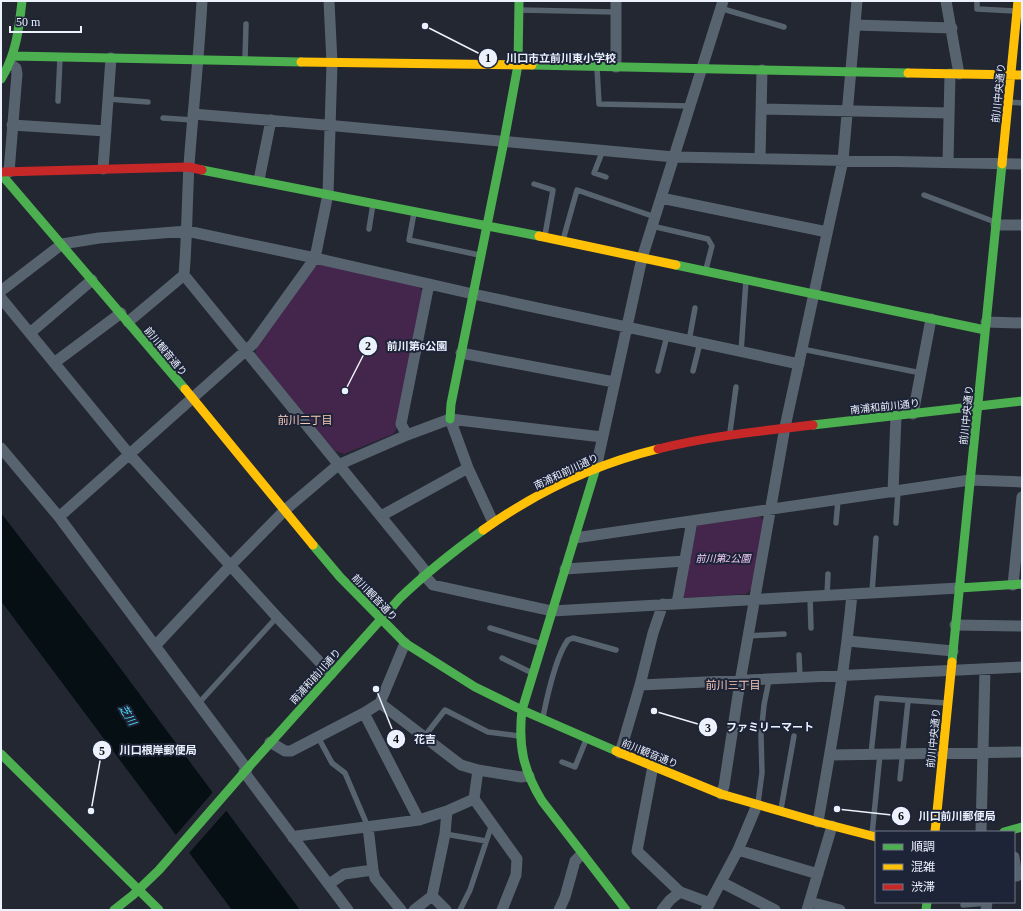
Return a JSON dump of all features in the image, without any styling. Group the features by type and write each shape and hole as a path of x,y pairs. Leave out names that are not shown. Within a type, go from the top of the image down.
{"street":[{"path":"1,79 12,60 17,41 22,1"},
{"path":"202,1 199,60 189,167 184,275 338,466 381,516 432,585 552,611 1018,584 1022,497"},
{"path":"59,517 253,344 315,258 328,194 332,62 329,1"},
{"path":"721,794 724,786 754,599 785,427 843,160 857,1"},
{"path":"946,1 952,28 955,74 949,113 948,162"},
{"name":"前川中央通り","path":"935,831 1018,1"},
{"path":"626,910 546,808 529,776 524,763 521,737 522,710 596,468 642,258 722,5"},
{"path":"493,522 468,468 450,419 451,404 518,65 519,6"},
{"path":"616,6 616,67"},
{"path":"855,25 952,28"},
{"path":"12,60 60,57 1022,75"},
{"path":"103,169 111,58"},
{"path":"12,60 17,74 12,125 4,173 189,167 562,241 931,319 985,326 1022,323"},
{"path":"760,159 762,70"},
{"path":"762,109 949,113"},
{"path":"193,117 271,120 674,157 1022,164"},
{"path":"259,180 271,120"},
{"path":"12,125 106,131"},
{"name":"前川観音通り","path":"4,173 340,577 380,619 405,642 457,677 542,720 586,739 721,794 874,837"},
{"path":"661,198 827,232"},
{"path":"996,223 1022,225"},
{"path":"1,291 62,244 99,238 187,231 798,364"},
{"path":"54,363 184,275"},
{"path":"30,333 92,280"},
{"path":"407,435 401,424 429,284"},
{"path":"1,298 129,454 277,617 332,674"},
{"path":"913,414 931,319"},
{"path":"461,353 614,382"},
{"name":"南浦和前川通り","path":"114,910 140,890 158,872 270,742 380,619 425,574 472,536 527,501 596,468 652,449 730,434 1022,401"},
{"path":"895,492 896,416"},
{"path":"155,646 285,510 338,466 407,435 450,419 602,437"},
{"path":"1,448 59,517 348,910"},
{"path":"381,516 468,468"},
{"path":"575,538 970,480 1022,482"},
{"path":"677,603 692,521"},
{"path":"565,569 685,561"},
{"path":"818,822 843,676 852,594"},
{"path":"620,753 640,686 653,633 663,604"},
{"path":"955,625 1022,626"},
{"path":"848,641 953,651"},
{"path":"270,742 287,752 291,751 364,713 380,703 405,642"},
{"path":"640,686 1022,667"},
{"path":"981,831 985,669"},
{"path":"380,703 461,765 478,770 521,777 529,776"},
{"path":"364,713 419,820"},
{"path":"830,755 943,752 1022,752"},
{"path":"1,754 159,910"},
{"path":"653,766 637,851 680,892 708,906 738,850 757,805"},
{"path":"478,770 474,799 517,859 516,875 502,910"},
{"path":"294,838 297,836 419,820 447,811 474,799"},
{"path":"414,910 432,896 445,834 447,811"},
{"path":"832,826 808,906 840,910"},
{"path":"368,827 375,878 401,910"},
{"path":"1011,831 1022,827"},
{"path":"738,850 818,874"},
{"path":"559,910 565,897 575,861 582,854"},
{"path":"1015,862 1018,876"},
{"path":"329,884 344,874 373,870"},
{"path":"721,882 775,910"},
{"path":"662,910 670,900 680,892"},
{"path":"432,896 446,910"}],"lane":[{"path":"977,1 977,9 1017,11"},
{"path":"722,5 784,27"},
{"path":"519,6 616,6"},
{"path":"245,61 246,24"},
{"path":"58,101 60,57"},
{"path":"597,66 599,104 690,106"},
{"path":"108,99 148,102"},
{"path":"1008,102 1022,103"},
{"path":"163,118 193,117"},
{"path":"603,150 594,173 606,177"},
{"path":"534,184 553,190 545,238"},
{"path":"562,241 577,190 654,221 708,239 712,246 706,272"},
{"path":"924,195 996,223"},
{"path":"369,229 373,203"},
{"path":"414,212 409,240 481,256"},
{"path":"741,352 746,280"},
{"path":"688,341 695,308"},
{"path":"658,371 667,336"},
{"path":"693,371 700,343"},
{"path":"802,349 921,373"},
{"path":"730,434 736,387"},
{"path":"895,492 896,523"},
{"path":"836,524 838,500"},
{"path":"872,592 876,538"},
{"path":"827,595 828,574"},
{"path":"810,596 811,628"},
{"path":"198,704 277,617"},
{"path":"490,628 542,644"},
{"path":"748,636 784,634"},
{"path":"542,720 556,666 563,647 568,640 573,638 616,650"},
{"path":"799,655 800,678"},
{"path":"502,658 533,673"},
{"path":"757,805 762,773 761,735 764,705 769,680"},
{"path":"874,837 876,698 947,703"},
{"path":"900,779 908,701"},
{"path":"424,737 445,710 488,732 521,737"},
{"path":"318,736 332,763 345,773 368,827"},
{"path":"780,811 794,736"},
{"path":"562,762 575,767 586,739"},
{"path":"460,910 470,890 492,824"},
{"path":"445,834 486,841"},
{"path":"963,905 987,905"}],"green space":[{"path":"320,264 419,287 423,292 397,428 393,434 344,454 335,451 255,354 257,346 315,267"},
{"name":"前川第2公園","path":"759,516 764,521 752,588 746,594 685,598 682,594 697,525"}],"water":[{"name":"芝川","path":"1,513 106,649 300,910 232,910 1,601"}],"pier":[{"path":"213,792 227,810 188,854 175,836"}],"traffic: fast":[{"path":"1,79 13,51 18,32 22,1"},
{"path":"450,419 451,404 518,65 519,1"},
{"path":"13,56 301,62"},
{"path":"532,65 908,73"},
{"path":"952,662 1002,164"},
{"path":"202,170 539,236"},
{"path":"1,174 185,389"},
{"path":"676,265 985,330"},
{"path":"813,425 1022,401"},
{"path":"596,468 522,710 521,735 523,757 526,768 542,801 626,910"},
{"path":"114,910 133,895 159,870 400,598 440,562 483,530"},
{"path":"313,545 340,577 405,643 475,687 522,710 616,751"},
{"path":"959,588 1022,584"},
{"path":"1,754 159,910"},
{"path":"1008,831 1022,827"},
{"path":"926,910 927,903"}],"traffic: slow":[{"path":"1002,164 1018,1"},
{"path":"301,62 532,65"},
{"path":"908,73 1022,75"},
{"path":"539,236 676,265"},
{"path":"185,389 313,545"},
{"path":"483,530 524,504 567,481 589,471 635,455 658,449"},
{"path":"935,831 952,662"},
{"path":"616,751 721,794 875,837"}],"traffic: jam":[{"path":"1,172 189,167 202,170"},
{"path":"658,449 716,437 813,425"}],"place":[{"name":"川口市立前川東小学校","path":"425,26"},
{"name":"前川第6公園","path":"345,391"},
{"name":"花吉","path":"376,689"},
{"name":"ファミリーマート","path":"654,711"},
{"name":"川口前川郵便局","path":"837,809"},
{"name":"川口根岸郵便局","path":"91,811"}],"district":[{"name":"前川二丁目","path":"305,420"},
{"name":"前川三丁目","path":"733,685"}]}
